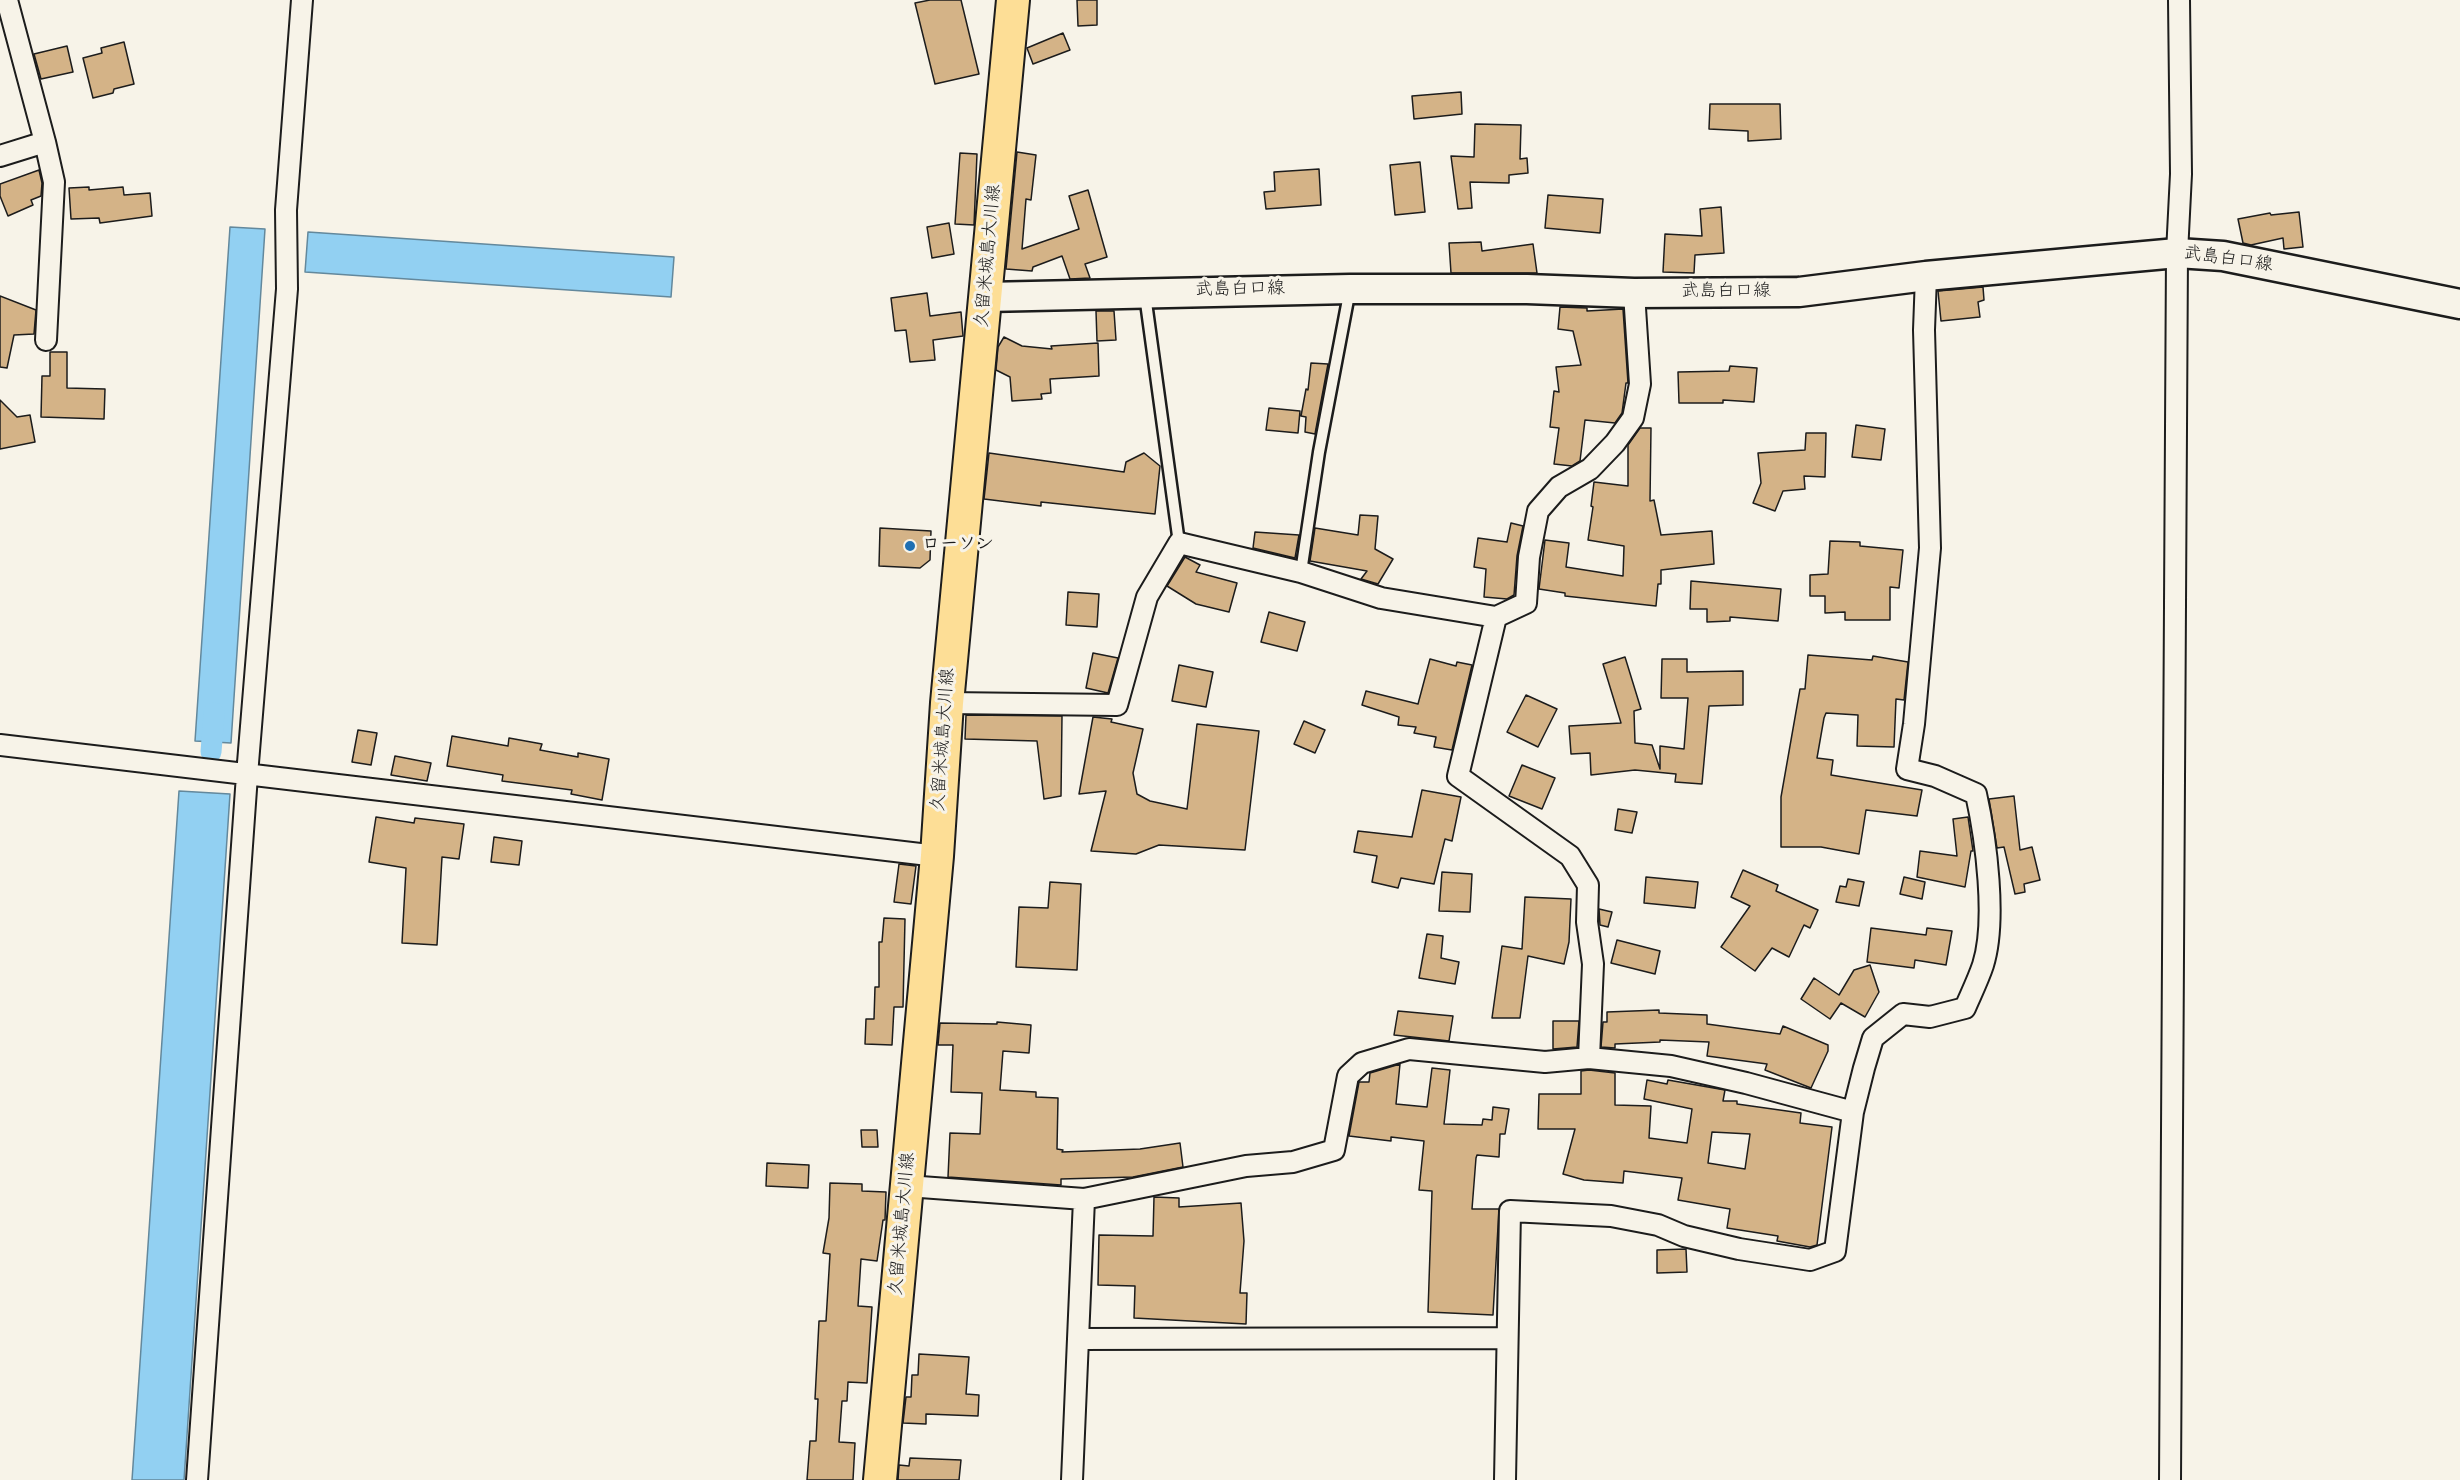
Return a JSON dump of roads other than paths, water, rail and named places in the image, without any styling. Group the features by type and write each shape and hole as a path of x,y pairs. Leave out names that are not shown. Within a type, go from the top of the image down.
{"main road":[{"name":"久留米城島大川線","path":"880,1480 937,856 947,703 1013,0"},
{"name":"武島白口線","path":"986,297 1350,289 1527,289 1634,293 1799,292 1926,276 2177,253 2223,256 2460,303"}],"street":[{"path":"7,0 54,182 46,340"},
{"path":"197,1480 247,775 286,289 286,210 302,0"},
{"path":"2170,1480 2177,253 2181,174 2179,0"},
{"path":"0,156 45,142"},
{"path":"1505,1480 1510,1211 1611,1216 1658,1225 1684,1236 1739,1249 1810,1260 1835,1251 1853,1112 1873,1038 1903,1014 1930,1017 1965,1008 1984,964 1989,930 1985,833 1976,794 1935,776 1907,768 1914,724 1930,548 1924,330 1926,276"},
{"path":"947,703 1117,705 1147,597 1179,543 1301,572 1381,598 1496,617 1526,603 1529,557 1538,511 1559,487 1590,469 1615,443 1633,418 1640,384 1634,293"},
{"path":"1496,617 1458,776 1570,856 1588,885 1587,922 1593,964 1589,1058"},
{"path":"0,745 937,856"},
{"path":"907,1186 1084,1199 1246,1166 1293,1162 1334,1150 1348,1076 1362,1063 1409,1049 1545,1062 1589,1058 1671,1066 1746,1083 1853,1112"},
{"path":"1072,1480 1084,1199"},
{"path":"1078,1339 1507,1338"}],"lane":[{"path":"1301,572 1319,452 1350,289"},
{"path":"1144,292 1179,543"}],"water":[{"path":"230,227 265,229 231,743 195,741"},
{"path":"308,232 674,257 671,297 305,272"},
{"path":"179,791 230,794 184,1480 132,1480"}],"waterway":[{"path":"211,752 214,713"}],"place":[{"name":"ローソン","path":"910,546"}]}
